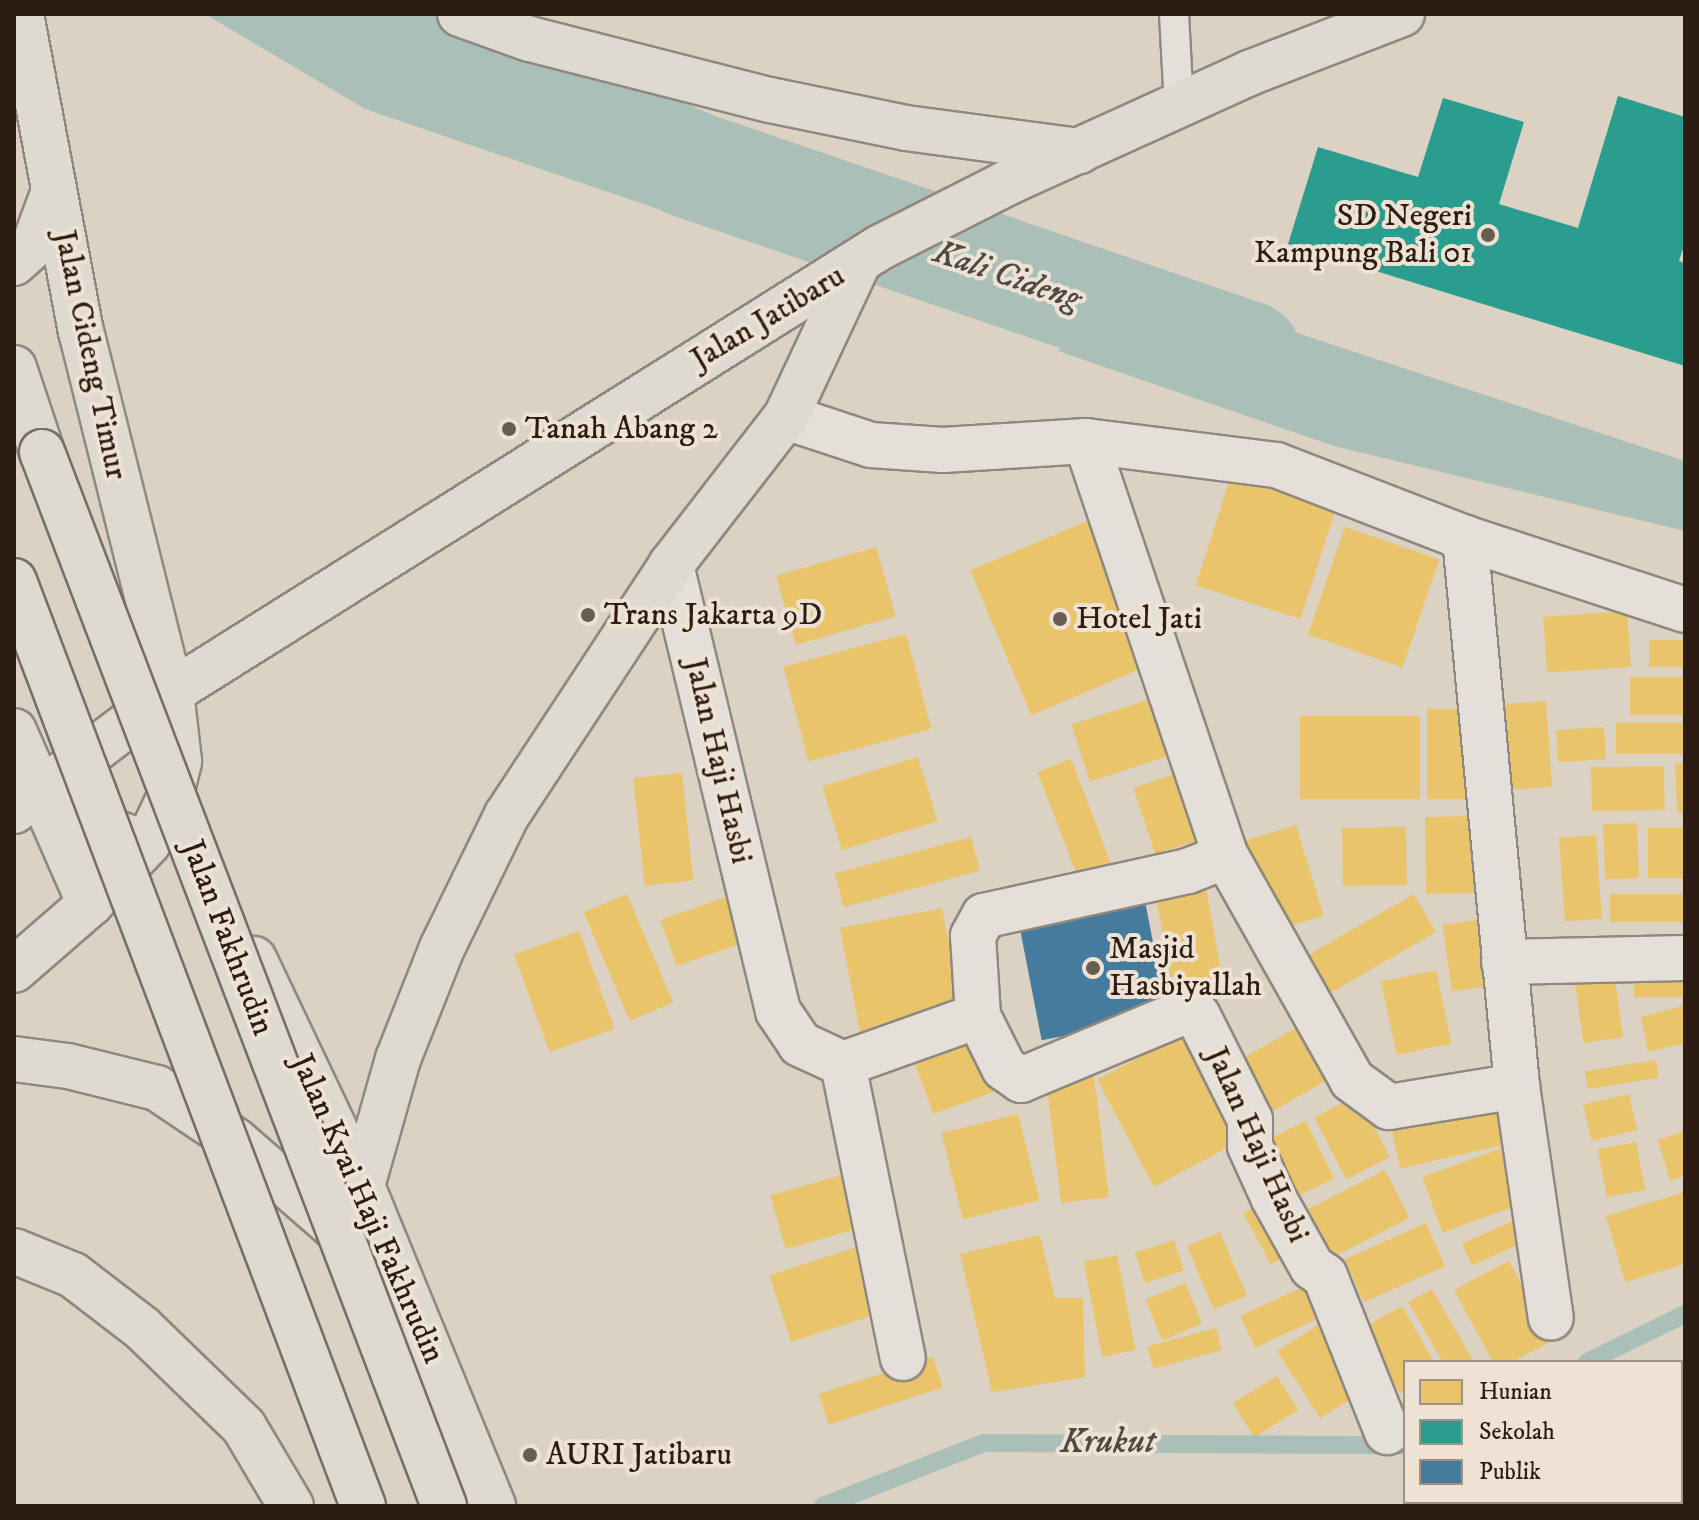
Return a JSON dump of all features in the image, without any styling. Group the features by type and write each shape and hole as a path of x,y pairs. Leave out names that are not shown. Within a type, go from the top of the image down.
{"main road":[{"name":"Jalan Cideng Timur","path":"21,14 81,332 171,692"},
{"name":"Jalan Jatibaru","path":"27,801 171,692 868,256 959,207 1179,105 1330,38 1402,14"},
{"path":"467,15 530,39 770,100 906,128 1079,151"},
{"path":"14,263 34,245 54,191"},
{"path":"362,1186 403,1045 442,948 507,815 671,565 786,417 868,256"},
{"name":"Jalan Fakhrudin","path":"14,368 444,1506"},
{"path":"14,581 363,1506"},
{"path":"14,970 90,904 148,843 171,794 179,761 171,692"},
{"path":"14,731 27,801 90,904"},
{"name":"Jalan Kyai Haji Fakhrudin","path":"27,801 86,825 148,843 206,874 224,897 362,1186 493,1506"},
{"path":"14,1059 68,1066 157,1088 236,1141 313,1204 410,1304"},
{"path":"14,1251 73,1275 142,1328 244,1427 291,1506"}],"street":[{"path":"786,417 871,445 943,450 1086,441 1276,465 1465,538 1685,610"},
{"path":"1086,441 1226,856 1352,1080 1389,1107 1517,1086"},
{"path":"1465,538 1517,1086 1551,1318"},
{"name":"Jalan Haji Hasbi","path":"671,565 778,1011 800,1044 843,1064"},
{"name":"Jalan Haji Hasbi","path":"1226,856 1188,871 984,916 973,936 978,1016 1004,1068 1021,1080 1186,1011 1198,1016 1250,1120 1250,1146 1273,1197 1312,1267 1325,1276 1387,1432"},
{"path":"1504,962 1685,958"},
{"path":"903,1358 843,1064 978,1016"}],"lane":[{"path":"1174,14 1179,105"}],"shaded area":[{"path":"205,14 448,14 771,141 658,209 365,109"},
{"path":"1140,281 1685,461 1685,531 1334,446 1058,351"}],"building: Hunian":[{"path":"1233,470 1338,504 1300,619 1196,585"},
{"name":"Hotel Jati","path":"1087,521 1148,666 1031,715 970,571"},
{"path":"1345,527 1440,560 1402,667 1308,635"},
{"path":"876,547 896,616 796,645 776,576"},
{"path":"1627,611 1631,667 1547,673 1543,617"},
{"path":"906,634 931,729 809,762 783,667"},
{"path":"1649,640 1685,640 1685,667 1649,667"},
{"path":"1630,677 1685,677 1685,715 1630,715"},
{"path":"1159,696 1178,753 1090,781 1072,724"},
{"path":"1546,701 1552,787 1506,790 1500,704"},
{"path":"1427,709 1474,709 1474,799 1427,799"},
{"path":"1300,716 1420,716 1420,799 1300,799"},
{"path":"1616,723 1685,723 1685,754 1616,754"},
{"path":"1604,727 1606,759 1558,762 1556,730"},
{"path":"918,757 938,821 842,850 822,786"},
{"path":"1071,759 1113,867 1079,880 1037,772"},
{"path":"1675,763 1685,763 1685,813 1677,813"},
{"path":"1664,766 1665,810 1592,811 1591,767"},
{"path":"1182,772 1204,839 1155,854 1133,788"},
{"path":"682,773 693,880 645,886 633,778"},
{"path":"1479,816 1480,893 1426,894 1425,817"},
{"path":"1637,823 1639,878 1605,879 1603,824"},
{"path":"1296,825 1324,916 1274,931 1246,840"},
{"path":"1406,827 1407,885 1343,886 1342,828"},
{"path":"1648,828 1685,828 1685,878 1648,878"},
{"path":"1596,835 1602,919 1565,921 1559,838"},
{"path":"971,837 980,871 844,907 835,873"},
{"path":"1205,881 1223,985 1173,994 1155,890"},
{"path":"738,893 754,939 676,966 660,920"},
{"path":"627,894 673,1003 630,1021 584,912"},
{"path":"1414,894 1436,932 1324,997 1302,958"},
{"path":"1610,894 1685,894 1685,922 1610,922"},
{"path":"942,908 962,1012 860,1032 840,928"},
{"path":"1491,918 1500,984 1452,991 1442,925"},
{"path":"579,931 615,1029 550,1052 514,955"},
{"path":"1634,964 1685,964 1685,997 1634,997"},
{"path":"1436,970 1452,1043 1397,1055 1381,982"},
{"path":"1614,973 1623,1037 1583,1043 1574,979"},
{"path":"1685,1005 1685,1043 1648,1052 1641,1017"},
{"path":"1304,1023 1334,1076 1270,1113 1240,1060"},
{"path":"971,1030 994,1092 933,1114 911,1052"},
{"path":"1189,1031 1246,1138 1154,1187 1097,1080"},
{"path":"1656,1060 1659,1078 1588,1089 1585,1071"},
{"path":"1093,1068 1109,1197 1061,1203 1045,1074"},
{"path":"1510,1092 1521,1141 1400,1169 1389,1120"},
{"path":"1629,1094 1637,1130 1592,1141 1583,1105"},
{"path":"1358,1095 1390,1157 1346,1180 1314,1117"},
{"path":"1018,1114 1040,1200 963,1219 941,1133"},
{"path":"1306,1121 1334,1179 1281,1204 1253,1147"},
{"path":"1685,1131 1685,1176 1670,1181 1658,1140"},
{"path":"1636,1142 1645,1190 1607,1198 1598,1149"},
{"path":"1505,1147 1525,1202 1442,1233 1422,1177"},
{"path":"1385,1170 1410,1218 1316,1266 1291,1218"},
{"path":"852,1172 867,1226 786,1249 770,1195"},
{"path":"1685,1192 1685,1264 1625,1282 1606,1216"},
{"path":"1270,1199 1297,1250 1271,1264 1244,1213"},
{"path":"1517,1219 1527,1241 1472,1265 1462,1243"},
{"path":"1426,1223 1445,1266 1364,1302 1345,1259"},
{"path":"1220,1232 1247,1296 1214,1310 1187,1246"},
{"path":"1040,1235 1055,1298 1083,1298 1085,1377 992,1392 960,1254"},
{"path":"1174,1240 1184,1270 1145,1283 1135,1253"},
{"path":"857,1247 879,1314 791,1342 770,1275"},
{"path":"1117,1255 1136,1350 1102,1357 1084,1261"},
{"path":"1509,1261 1552,1341 1516,1360 1492,1360 1454,1290"},
{"path":"1322,1278 1337,1310 1255,1348 1240,1316"},
{"path":"1185,1283 1202,1324 1163,1340 1145,1300"},
{"path":"1432,1289 1473,1360 1442,1360 1408,1302"},
{"path":"1402,1306 1433,1360 1403,1360 1403,1391 1400,1393 1363,1328"},
{"path":"1319,1324 1363,1391 1321,1418 1277,1351"},
{"path":"1216,1328 1222,1350 1153,1369 1147,1346"},
{"path":"933,1357 943,1387 829,1425 819,1394"},
{"path":"1277,1376 1298,1410 1254,1437 1233,1404"}],"building: Sekolah":[{"name":"SD Negeri Kampung Bali 01","path":"1618,96 1685,117 1685,242 1679,261 1685,263 1685,366 1288,244 1318,147 1418,177 1443,98 1524,122 1499,204 1578,228"}],"building: Publik":[{"name":"Masjid Hasbiyallah","path":"1144,896 1167,1016 1042,1040 1018,920"}],"waterway":[{"name":"Kali Cideng","path":"348,14 689,164 1247,355"},
{"name":"Krukut","path":"1591,1360 1685,1314"},
{"name":"Krukut","path":"823,1506 984,1443 1403,1445"}],"place":[{"name":"SD Negeri Kampung Bali 01","path":"1488,235"},
{"name":"Tanah Abang 2","path":"509,429"},
{"name":"Trans Jakarta 9D","path":"588,615"},
{"name":"Hotel Jati","path":"1060,619"},
{"name":"Masjid Hasbiyallah","path":"1093,968"},
{"name":"AURI Jatibaru","path":"530,1455"}]}
